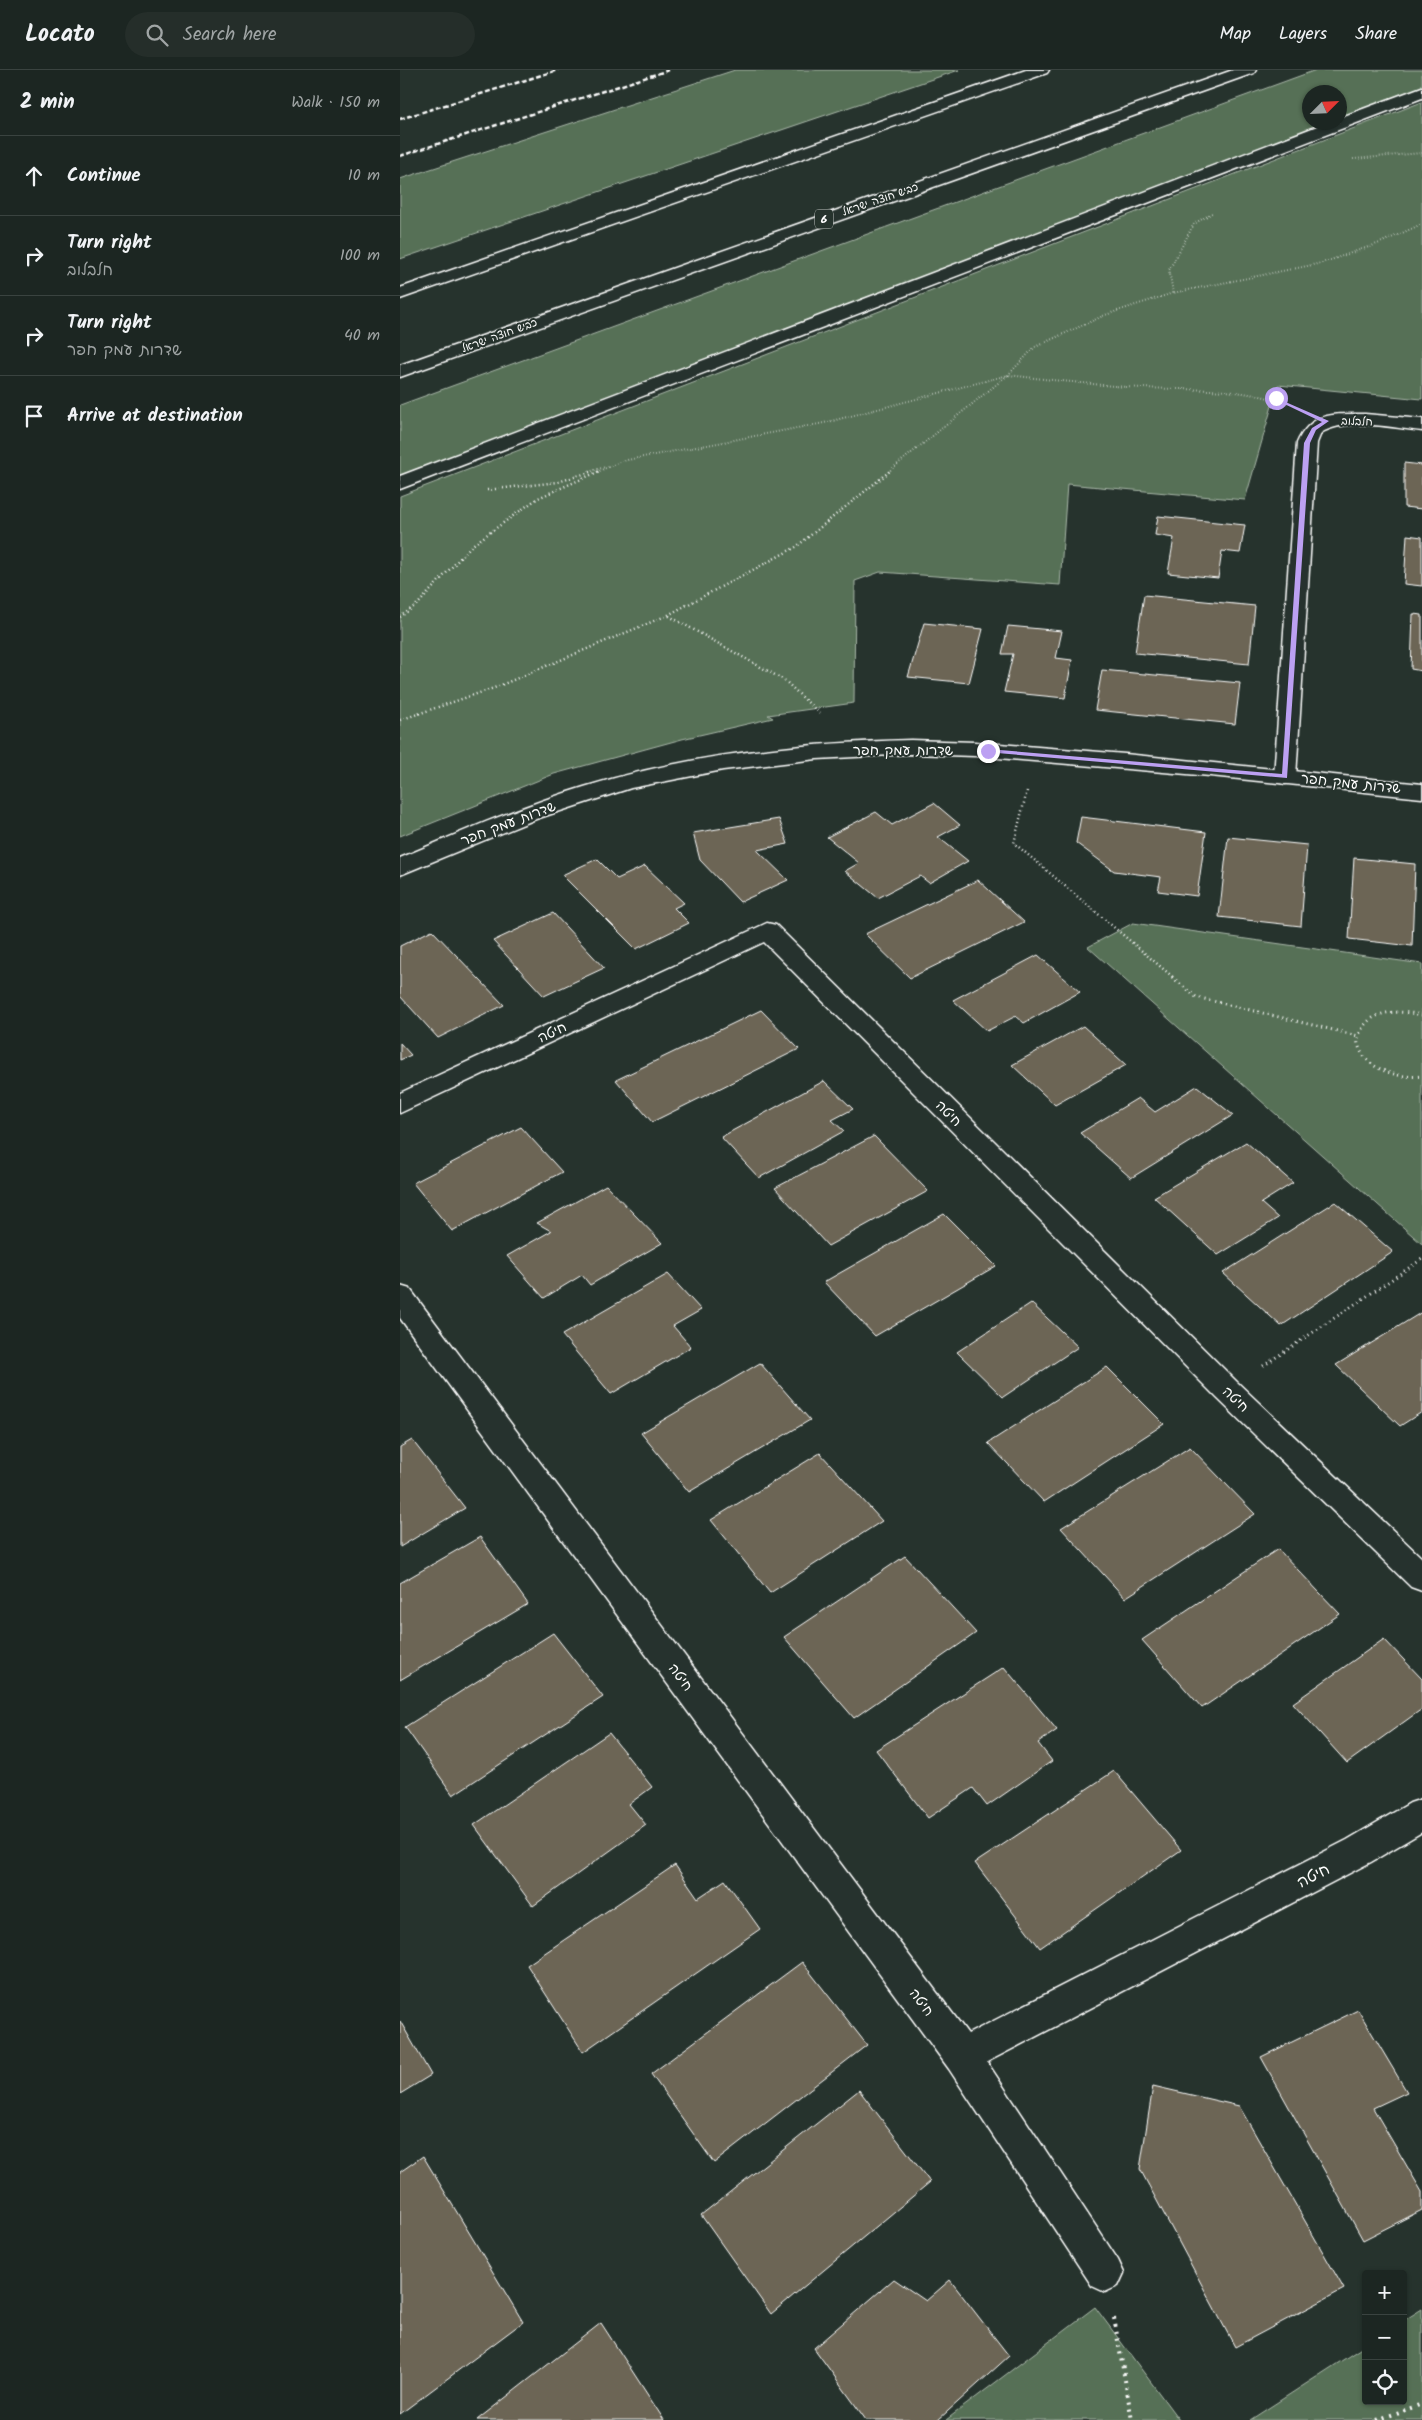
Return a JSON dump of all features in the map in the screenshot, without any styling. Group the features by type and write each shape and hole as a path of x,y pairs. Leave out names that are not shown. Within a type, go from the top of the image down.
{"main road":[{"path":"400,294 1042,70"},
{"name":"כביש חוצה ישראל","path":"400,371 667,274 1248,70"},
{"path":"400,483 1422,92"},
{"name":"חלבלוב","path":"1285,777 1307,443 1314,429 1326,421 1346,419 1422,426"},
{"name":"שדרות עמק חפר","path":"400,867 523,815 590,793 658,774 727,762 857,749 913,747 1036,754 1422,791"},
{"name":"חיטה","path":"400,1104 767,931 1227,1390 1422,1578"},
{"name":"חיטה","path":"400,1297 962,2056 1105,2273"},
{"name":"חיטה","path":"962,2056 1359,1851 1422,1814"}],"path":[{"path":"1353,159 1422,153"},
{"path":"1173,294 1169,270 1194,224 1218,209"},
{"path":"400,720 494,688 668,616 796,546 1008,374 1035,347 1105,315 1173,294 1322,263 1380,243 1422,224"},
{"path":"417,476 493,491 558,482 622,461 824,423 1008,374 1102,386 1276,398 1326,421"},
{"path":"400,617 419,603 471,546 531,503 622,461"},
{"path":"668,616 784,680 857,749"},
{"path":"1036,754 1014,843 1196,997 1358,1036"},
{"path":"1422,1015 1398,1011 1383,1012 1371,1018 1362,1026 1358,1036 1359,1047 1364,1057 1375,1066 1388,1073 1404,1077 1422,1076"},
{"path":"1227,1390 1422,1259"},
{"path":"1105,2273 1127,2383 1132,2420"},
{"path":"1376,2420 1422,2404"}],"green space":[{"path":"735,70 959,70 400,259 400,179"},
{"path":"1316,70 1422,70 1422,91 1347,120 1347,85 1302,85 1302,130 1320,130 400,483 400,405"},
{"path":"1422,102 1422,399 1278,385 1245,500 1067,484 1060,585 880,572 855,581 854,703 768,715 773,718 682,739 554,774 400,836 400,496"},
{"path":"1133,923 1422,964 1422,1244 1088,947"},
{"path":"1095,2307 1179,2420 946,2420"},
{"path":"1422,2309 1422,2420 1250,2420 1362,2348 1362,2405 1407,2405 1407,2318"}],"building":[{"path":"1404,463 1422,465 1422,509 1404,507"},
{"path":"1158,516 1245,525 1240,553 1222,551 1218,578 1168,573 1174,538 1155,535"},
{"path":"1407,535 1422,537 1422,586 1404,584"},
{"path":"1144,595 1255,606 1249,664 1135,653"},
{"path":"1413,614 1422,615 1422,671 1411,669"},
{"path":"924,623 983,629 969,683 908,677"},
{"path":"1008,626 1062,631 1056,658 1072,660 1065,698 1004,692 1013,654 1002,654"},
{"path":"1102,670 1240,683 1235,724 1095,710"},
{"path":"934,803 960,825 938,837 968,861 929,883 920,876 878,898 845,871 859,863 827,837 876,812 892,825"},
{"path":"1081,817 1206,832 1197,896 1158,891 1161,877 1114,871 1076,843"},
{"path":"779,819 788,844 757,850 788,880 740,902 700,860 693,833"},
{"path":"1228,837 1307,845 1301,926 1219,917"},
{"path":"1354,858 1415,864 1412,946 1349,939"},
{"path":"597,859 617,879 645,866 684,903 674,908 689,923 636,949 562,875"},
{"path":"978,880 1024,922 910,978 865,934"},
{"path":"553,913 604,968 544,996 493,941"},
{"path":"432,930 504,1005 438,1038 400,996 400,946"},
{"path":"1038,955 1080,992 1024,1023 1016,1016 987,1031 953,1000"},
{"path":"761,1010 799,1049 652,1122 616,1080"},
{"path":"1083,1026 1126,1065 1055,1105 1012,1065"},
{"path":"400,1043 411,1055 400,1060"},
{"path":"824,1081 853,1109 832,1120 844,1131 759,1178 721,1137"},
{"path":"1197,1086 1233,1115 1131,1178 1080,1133 1138,1098 1155,1112"},
{"path":"521,1127 562,1172 452,1231 413,1183"},
{"path":"874,1136 928,1191 828,1246 775,1188"},
{"path":"1246,1142 1293,1183 1261,1203 1278,1218 1218,1255 1154,1197"},
{"path":"606,1185 662,1243 590,1285 582,1275 544,1298 507,1256 551,1231 537,1223"},
{"path":"1335,1202 1393,1252 1281,1326 1223,1273"},
{"path":"944,1214 996,1266 875,1336 824,1282"},
{"path":"668,1274 701,1310 673,1326 691,1347 611,1394 562,1335"},
{"path":"1031,1303 1078,1347 1003,1397 957,1352"},
{"path":"1422,1312 1422,1412 1400,1426 1336,1365"},
{"path":"760,1363 810,1420 689,1492 641,1433"},
{"path":"1107,1367 1164,1424 1044,1502 988,1443"},
{"path":"412,1440 465,1508 400,1547 400,1447"},
{"path":"1190,1447 1255,1514 1125,1598 1061,1528"},
{"path":"820,1453 882,1521 770,1593 711,1520"},
{"path":"480,1537 528,1604 400,1680 400,1583"},
{"path":"1278,1549 1340,1614 1202,1708 1142,1640"},
{"path":"905,1556 976,1633 854,1718 784,1637"},
{"path":"553,1633 603,1697 453,1795 405,1727"},
{"path":"1384,1639 1422,1679 1422,1709 1347,1763 1293,1703"},
{"path":"1004,1667 1057,1730 1038,1743 1052,1761 987,1806 973,1788 928,1818 876,1750"},
{"path":"609,1733 652,1787 629,1804 646,1825 533,1906 474,1825"},
{"path":"1114,1771 1181,1850 1040,1948 975,1863"},
{"path":"675,1865 698,1898 725,1880 760,1929 583,2052 527,1965"},
{"path":"802,1962 867,2045 714,2163 651,2074"},
{"path":"1358,2010 1407,2092 1373,2108 1422,2192 1422,2210 1363,2240 1261,2057"},
{"path":"400,2021 431,2075 400,2094"},
{"path":"1153,2086 1239,2106 1344,2289 1235,2347 1140,2169"},
{"path":"859,2090 930,2182 771,2314 701,2215"},
{"path":"423,2156 523,2322 400,2414 400,2172"},
{"path":"894,2279 926,2301 950,2280 1009,2356 938,2420 866,2420 814,2348"},
{"path":"601,2323 664,2420 477,2420"}],"railway":[{"path":"400,119 558,70"},
{"path":"400,156 669,70"}],"route":[{"path":"988,751 1146,763 1285,777 1307,443 1314,429 1326,421 1276,398"}]}
